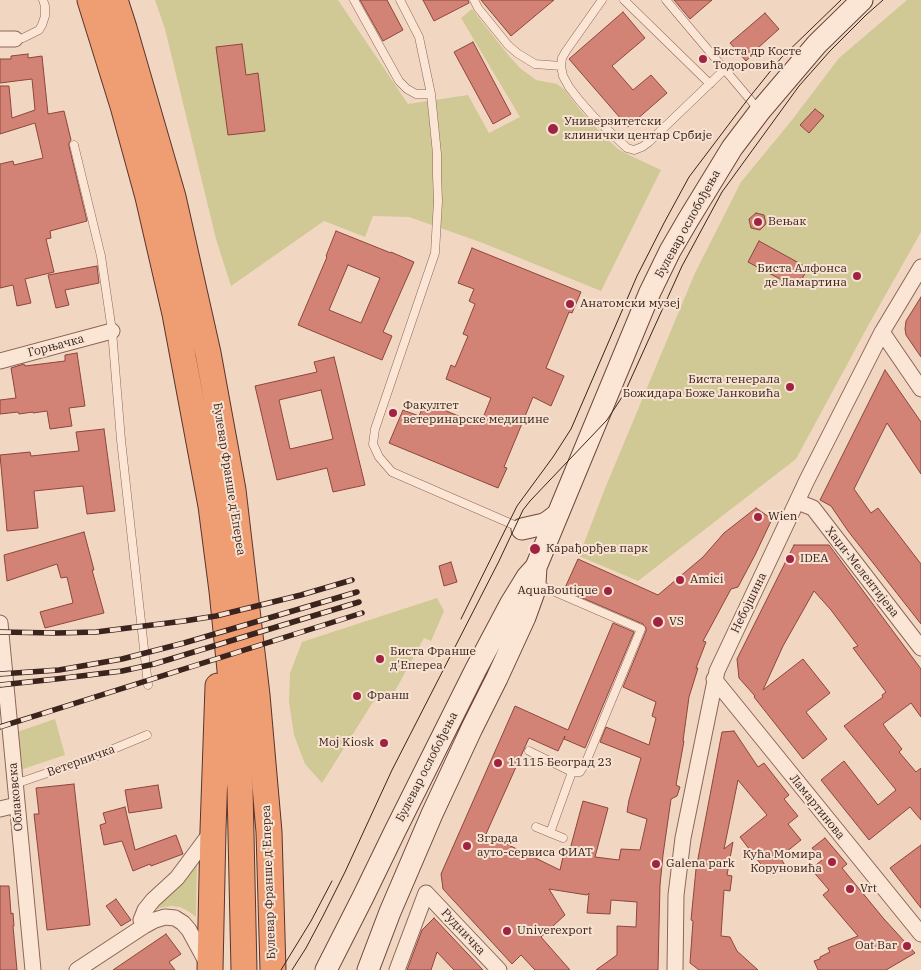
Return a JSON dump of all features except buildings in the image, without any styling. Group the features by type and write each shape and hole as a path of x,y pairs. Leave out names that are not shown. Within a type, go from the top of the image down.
{"highway":[{"name":"Булевар Франше д'Епереа","path":"90,0 123,106 148,197 175,314 211,506 222,591 240,789 244,970"},
{"name":"Булевар Франше д'Епереа","path":"115,0 173,197 208,353 233,490 257,695 269,832 273,970"},
{"path":"210,970 222,591"}],"main road":[{"name":"Булевар ослобођења","path":"368,970 390,912 432,814 525,617 534,592 537,569 558,514 650,292 670,252 708,185 732,148 760,111 817,44 862,0"},
{"path":"522,529 544,524 558,514"},
{"path":"522,529 527,534 537,569"},
{"name":"Булевар ослобођења","path":"327,969 476,669 511,603 527,577 537,569"}],"street":[{"name":"Небојшина","path":"675,970 676,895 680,865 685,829 714,680 724,654 807,480 882,332 921,267"},
{"name":"Горњачка","path":"0,361 112,331"},
{"path":"882,332 921,388"},
{"name":"Хаџи-Мелентијева","path":"798,502 813,508 921,648"},
{"name":"Облаковска","path":"0,623 33,970"},
{"name":"Ламартинова","path":"714,680 921,934"},
{"path":"0,809 17,805"},
{"path":"144,926 142,920 145,910 177,878 213,830"},
{"name":"Рудничка","path":"397,970 426,894 499,970"},
{"path":"77,970 144,926 165,917 175,918 189,930 210,970"}],"lane":[{"path":"8,39 23,38 39,30 45,16 43,0"},
{"path":"354,0 399,81 416,94 431,94"},
{"path":"400,0 419,37 431,94 437,154 438,201 435,253 375,429 374,444 379,457 392,472 522,529"},
{"path":"474,0 478,8 502,38 517,53 535,64 561,66"},
{"path":"602,0 566,51 562,58 561,66 566,82 579,100 627,148 634,150 649,142 724,70"},
{"path":"624,0 710,84"},
{"path":"666,0 760,111"},
{"path":"74,145 100,256 112,331 121,440 148,685"},
{"path":"529,752 572,772 580,772 586,762 641,629 537,569"},
{"name":"Ветерничка","path":"15,784 94,757 147,735"},
{"path":"550,833 572,772"},
{"path":"536,827 563,838"}],"shaded area":[{"path":"155,0 338,0 408,104 468,95 489,133 520,117 461,18 472,9 520,68 536,80 557,84 565,90 579,109 618,149 661,170 601,291 483,243 409,217 373,216 365,237 324,221 231,286 216,239 165,29"},
{"name":"Карађорђев парк","path":"907,0 921,0 921,232 796,459 638,581 579,556 606,486 695,273 741,182 792,120 839,58"},
{"path":"437,598 444,611 431,641 424,638 395,691 373,702 322,783 305,764 294,735 289,702 290,673 302,642"},
{"path":"55,719 65,755 20,770 17,732"},
{"path":"197,865 196,917 180,907 172,906 149,912 173,893"}],"tram line":[{"path":"461,619 517,506 571,429 637,276 689,177 781,58 841,0"},
{"path":"292,970 323,916 392,770 499,561 523,510 607,420 624,394 682,266 722,192 799,86 830,51 883,0"},
{"path":"281,970 311,921 332,881"}],"railway":[{"path":"0,632 96,632 184,621 216,616 352,580"},
{"path":"0,674 59,670 122,659 184,643 357,592"},
{"path":"0,685 122,671 154,664 359,602"},
{"path":"0,727 362,613"}],"place":[{"name":"Биста др Косте Тодоровића","path":"703,59"},
{"name":"Универзитетски клинички центар Србије","path":"553,129"},
{"name":"Вењак","path":"758,222"},
{"name":"Биста Алфонса де Ламартина","path":"857,276"},
{"name":"Анатомски музеј","path":"570,304"},
{"name":"Биста генерала Божидара Боже Јанковића","path":"790,387"},
{"name":"Факултет ветеринарске медицине","path":"393,413"},
{"name":"Wien","path":"758,517"},
{"name":"Карађорђев парк","path":"535,549"},
{"name":"IDEA","path":"790,559"},
{"name":"Amici","path":"680,580"},
{"name":"AquaBoutique","path":"608,591"},
{"name":"VS","path":"658,622"},
{"name":"Биста Франше д'Епереа","path":"380,659"},
{"name":"Франш","path":"357,696"},
{"name":"Moj Kiosk","path":"384,743"},
{"name":"11115 Београд 23","path":"498,763"},
{"name":"Зграда ауто-сервиса ФИАТ","path":"467,846"},
{"name":"Кућа Момира Коруновића","path":"832,862"},
{"name":"Galena park","path":"656,864"},
{"name":"Vrt","path":"850,889"},
{"name":"Univerexport","path":"507,931"},
{"name":"Oat Bar","path":"907,946"}]}
